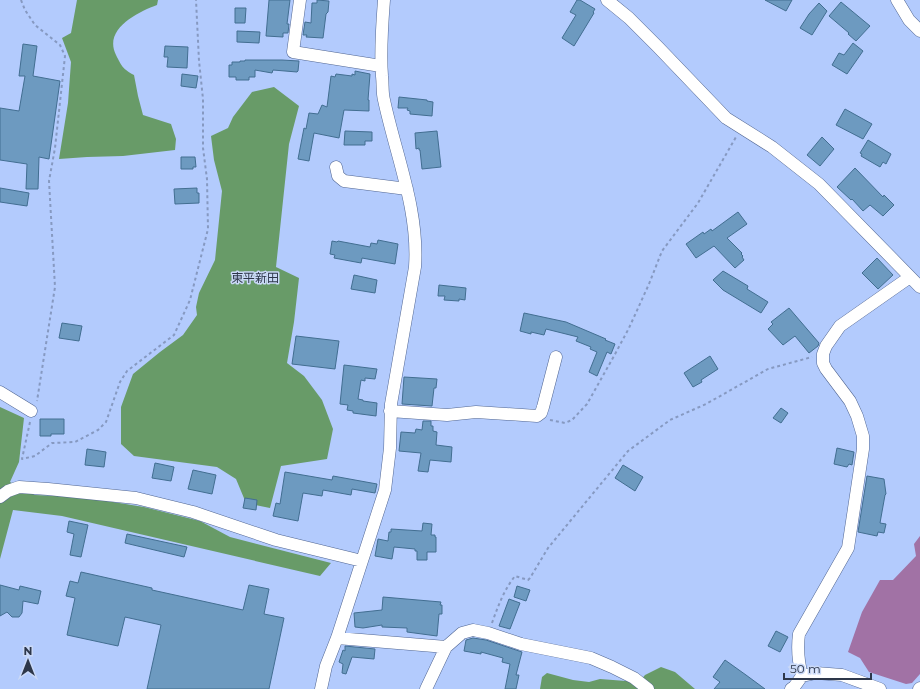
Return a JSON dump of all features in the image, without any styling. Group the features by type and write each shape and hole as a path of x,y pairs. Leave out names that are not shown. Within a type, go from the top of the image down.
{"street":[{"path":"300,0 293,52 382,66"},
{"path":"321,689 326,666 337,638 385,490 390,448 390,411 415,267 415,230 407,189 384,99 380,39 384,0"},
{"path":"607,0 629,18 726,118 772,147 819,184 920,287"},
{"path":"897,0 909,20 920,31"},
{"path":"336,167 338,176 344,181 407,189"},
{"path":"802,676 797,646 799,634 848,548 863,449 863,436 857,416 850,401 826,369 823,363 823,354 826,346 840,326 910,277"},
{"path":"390,411 447,416 476,412 538,416 543,407 556,357"},
{"path":"0,392 31,411"},
{"path":"0,497 8,491 19,487 136,498 193,512 276,540 362,561"},
{"path":"426,689 446,647 462,633 473,630 488,633 521,644 591,658 629,675 648,689"},
{"path":"337,638 446,647"},
{"path":"794,688 802,676 816,673 842,675 880,689"}],"path":[{"path":"21,0 25,10 35,25 60,45 65,56 55,148 49,181 55,287 36,405 31,411 22,459 35,456 52,443 75,442 98,430 106,422 120,382 127,371 174,335 190,300 208,229 207,180 203,148 203,99 199,61 196,0"},
{"path":"538,416 565,423 572,420 587,404 629,328 662,251 698,203 741,128"},
{"path":"488,633 498,606 509,583 515,576 528,580 530,578 548,548 628,452 670,420 706,404 768,369 823,354"}],"green space":[{"path":"77,0 158,0 157,5 141,12 124,23 114,37 113,46 121,65 134,75 143,115 171,124 176,139 175,150 123,156 59,159 68,103 71,62 62,38 71,33"},
{"path":"274,87 299,106 289,144 276,267 299,278 287,363 304,376 322,400 333,429 327,459 281,466 270,508 246,503 236,479 217,467 134,456 121,444 121,407 133,374 183,335 197,315 196,307 199,293 215,260 222,191 214,160 211,136 228,128 233,117 252,92"},
{"path":"0,407 24,418 19,462 10,482 35,495 82,497 144,507 200,521 230,537 331,563 320,576 62,516 13,510 0,559"},
{"path":"661,667 675,672 695,689 540,689 542,677 547,673 573,680 589,682 600,679 639,682 645,675"}],"shaded area":[{"path":"920,536 920,674 912,683 906,684 869,672 860,658 848,652 862,612 880,580 893,580 916,556 914,544"}],"building":[{"path":"269,0 290,0 287,24 289,24 288,33 283,33 283,37 266,36"},
{"path":"317,0 329,1 323,38 306,37 307,35 303,35 305,22 311,23 312,3 317,3"},
{"path":"577,0 580,0 595,9 574,46 562,38 576,15 570,12"},
{"path":"765,0 792,0 786,11"},
{"path":"841,2 870,26 856,41 829,16"},
{"path":"819,3 827,11 812,35 800,28 809,14"},
{"path":"235,8 246,8 245,23 235,23"},
{"path":"237,31 260,32 259,43 237,42"},
{"path":"853,43 863,51 847,74 832,65 839,53 844,55"},
{"path":"23,44 37,46 33,76 60,81 49,159 39,157 38,189 26,189 27,164 0,160 0,108 19,111 25,76 19,76"},
{"path":"165,46 188,47 187,68 167,67 168,57 164,57"},
{"path":"245,60 299,61 298,71 273,70 272,73 255,70 255,77 249,77 249,80 236,80 236,77 229,77 229,65 232,65 232,62 240,62"},
{"path":"355,71 370,74 368,100 369,111 344,110 339,138 314,133 309,161 298,159 304,128 306,129 309,113 318,114 322,105 327,107 331,76 335,77 336,74 352,76 352,74 355,75"},
{"path":"182,74 198,76 196,88 181,86"},
{"path":"399,97 433,102 432,116 410,114 410,111 407,110 408,108 398,108"},
{"path":"845,109 872,124 863,139 836,125"},
{"path":"345,131 372,132 372,141 365,141 365,145 344,145"},
{"path":"437,131 441,167 422,169 420,150 419,148 416,149 415,133"},
{"path":"822,137 834,149 820,166 807,155"},
{"path":"868,140 891,154 886,164 883,162 880,167 861,156 862,154 860,153"},
{"path":"181,157 195,157 196,167 193,167 193,169 181,169"},
{"path":"855,168 883,197 884,195 894,205 883,216 870,205 863,211 852,199 851,200 837,187"},
{"path":"0,188 29,193 27,206 0,202"},
{"path":"197,188 197,193 199,193 199,203 175,204 174,189"},
{"path":"738,212 747,224 727,238 742,253 741,254 744,260 735,268 714,246 696,258 686,244 703,232 704,234 711,229 712,231"},
{"path":"378,240 398,244 395,264 362,258 361,263 334,258 335,255 330,254 332,241 370,247 371,243 377,244"},
{"path":"877,258 893,275 878,289 862,273"},
{"path":"723,271 748,286 747,289 768,302 761,313 723,290 713,280"},
{"path":"354,275 377,280 375,293 351,289"},
{"path":"439,285 466,288 465,300 444,300 445,296 438,296"},
{"path":"789,308 819,343 818,346 809,353 795,336 783,345 768,329 773,324 771,322"},
{"path":"524,313 566,322 615,344 611,354 607,352 597,376 589,372 597,352 590,349 591,347 576,341 578,337 546,329 544,335 520,331"},
{"path":"62,323 82,326 79,341 59,338"},
{"path":"296,336 339,341 335,369 292,364"},
{"path":"710,356 718,369 701,380 702,382 693,387 684,373"},
{"path":"344,365 377,369 375,379 365,378 365,381 361,380 358,399 377,403 376,416 353,413 353,411 347,410 348,405 340,404"},
{"path":"404,377 437,379 436,388 434,388 432,406 402,404"},
{"path":"781,408 788,413 781,423 773,418"},
{"path":"40,419 64,419 64,434 40,436"},
{"path":"423,421 431,421 433,431 437,432 436,445 452,447 451,462 430,460 428,472 418,471 421,453 399,451 401,432 415,433 416,429 422,430"},
{"path":"837,448 854,452 852,465 849,464 847,467 834,464"},
{"path":"87,449 106,452 104,467 85,465"},
{"path":"155,463 174,467 171,481 152,478"},
{"path":"623,465 643,477 635,491 615,478"},
{"path":"193,470 216,475 212,494 188,489"},
{"path":"285,472 332,480 333,476 377,484 375,493 352,489 351,495 323,490 322,496 303,493 298,521 273,516 276,503 280,504"},
{"path":"867,476 884,479 886,494 880,523 886,524 884,533 878,532 877,536 858,532"},
{"path":"245,498 257,500 256,510 243,508"},
{"path":"69,521 88,525 81,557 70,555 74,534 67,532"},
{"path":"423,523 432,524 431,535 435,535 436,537 436,552 427,552 427,560 417,560 417,551 415,551 415,549 394,547 392,559 375,556 378,539 388,541 389,532 391,532 391,529 422,531"},
{"path":"127,534 187,547 184,557 125,543"},
{"path":"81,572 152,588 152,590 243,610 249,585 269,589 264,614 284,618 269,689 147,689 161,625 125,617 118,646 67,635 75,598 66,596 70,581 78,583"},
{"path":"0,585 19,590 20,586 41,591 38,604 23,601 22,613 19,617 12,617 7,612 0,616"},
{"path":"517,586 530,590 526,601 514,597"},
{"path":"383,597 441,602 440,605 442,605 442,614 439,614 437,636 407,632 407,628 382,627 382,625 363,628 355,627 354,613 382,610"},
{"path":"509,599 520,603 510,629 499,626"},
{"path":"776,631 788,637 780,652 768,646"},
{"path":"473,638 486,640 522,652 516,675 519,675 516,689 505,689 510,664 502,662 503,658 481,652 481,654 464,651 466,640"},
{"path":"345,646 375,649 374,659 352,657 346,674 342,673 343,664 339,662 343,650 345,651"},
{"path":"725,660 765,689 714,689 720,682 713,677"}],"district":[{"name":"東平新田","path":"255,277"}]}
